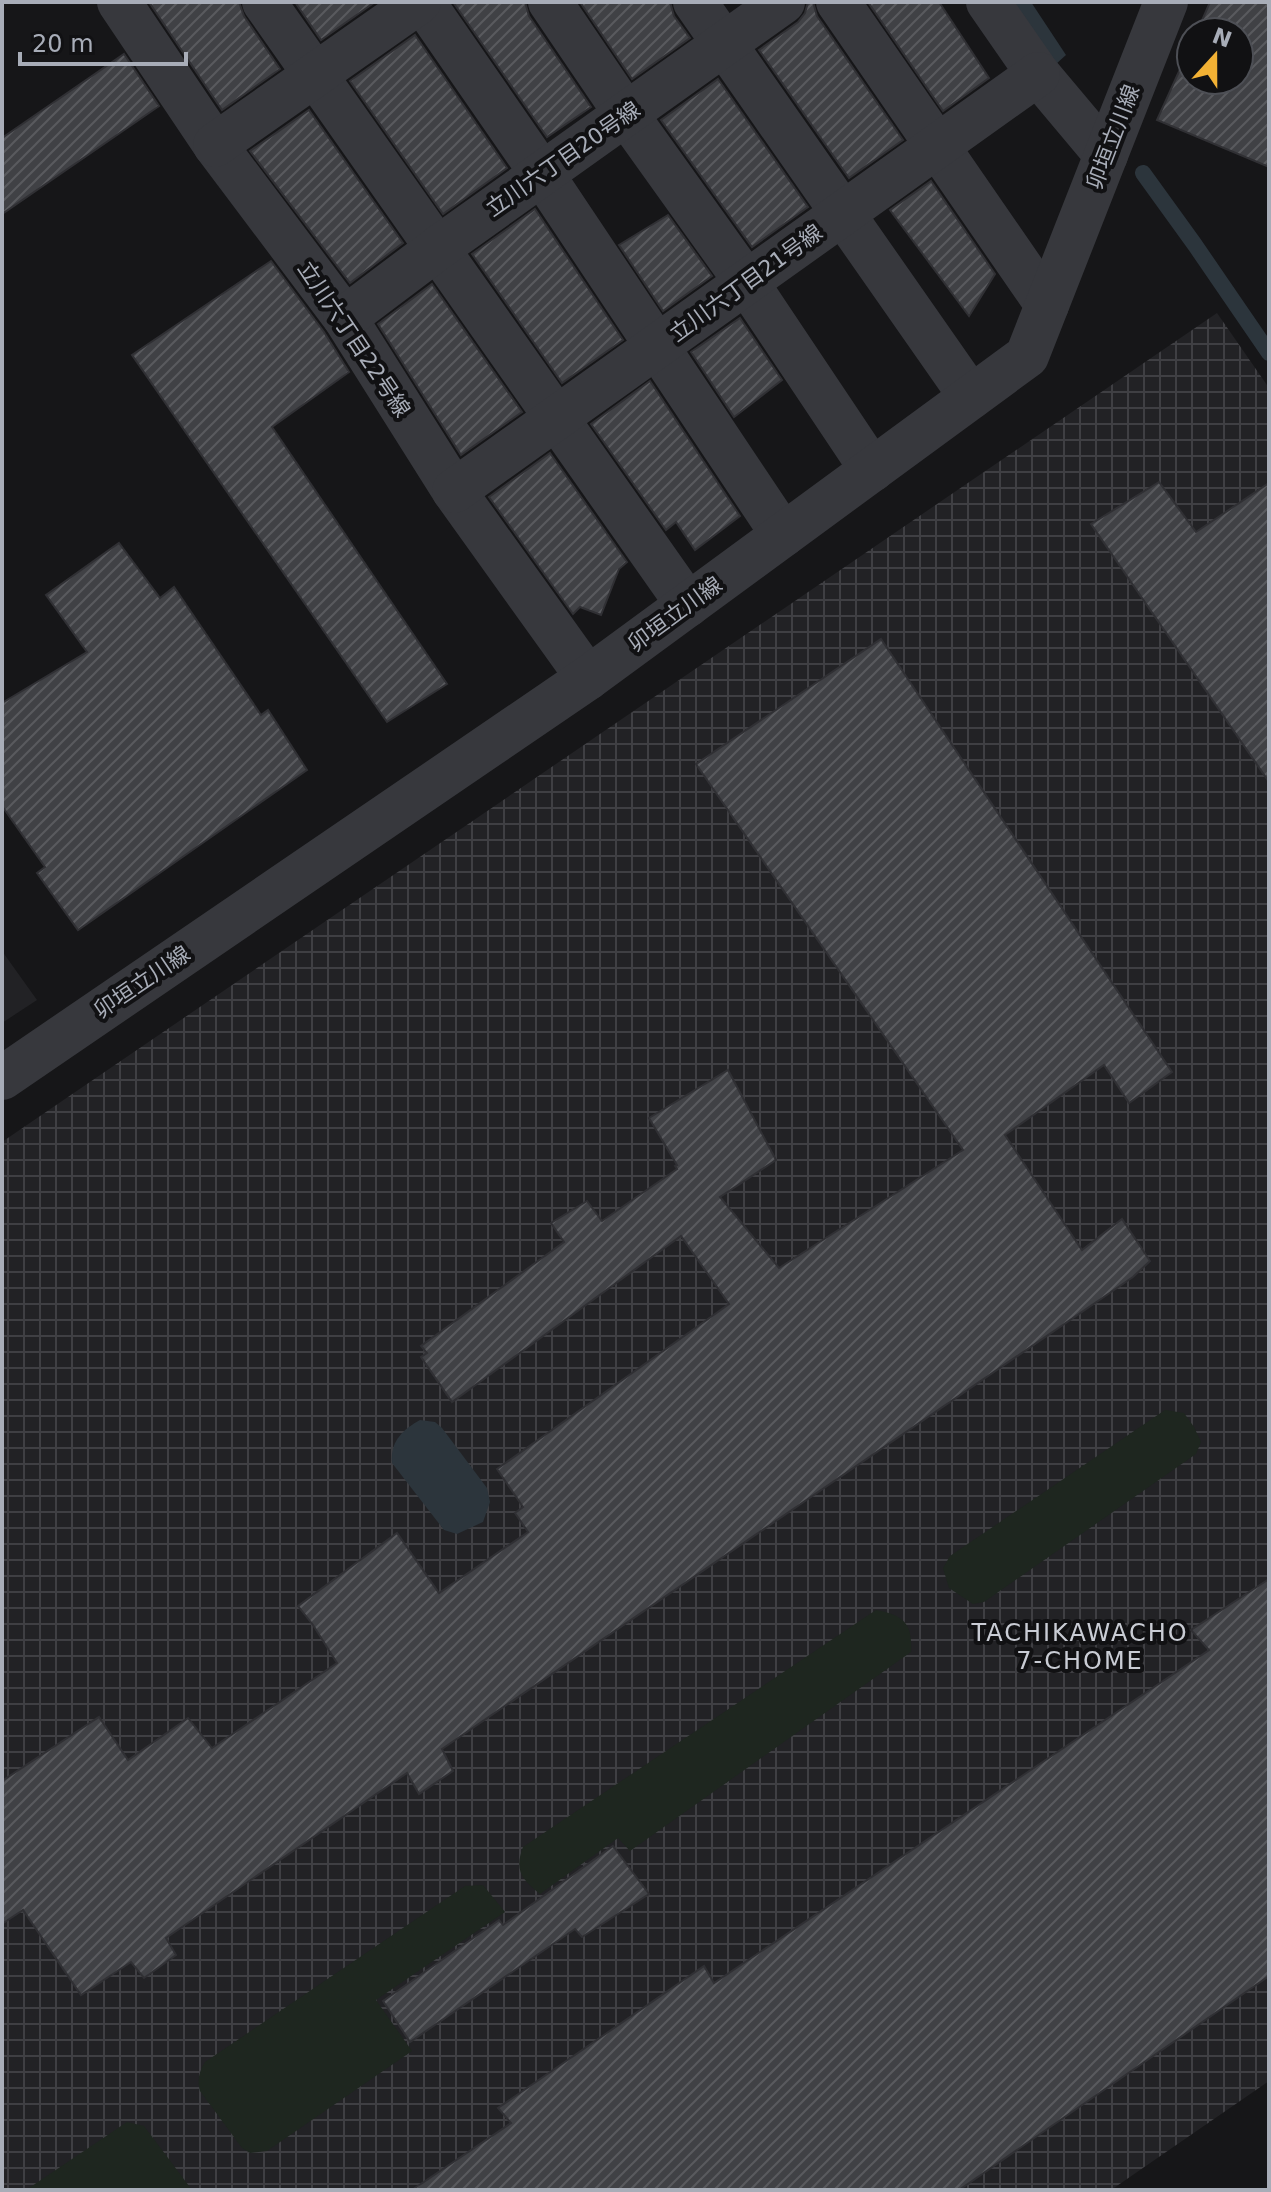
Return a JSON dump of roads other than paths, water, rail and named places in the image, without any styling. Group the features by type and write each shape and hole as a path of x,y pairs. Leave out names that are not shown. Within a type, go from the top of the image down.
{"street":[{"name":"立川六丁目22号線","path":"119,2 215,145 345,318 454,491 588,678"},
{"path":"264,2 688,605"},
{"path":"215,145 421,2 542,174 783,535"},
{"path":"550,2 747,283 872,470"},
{"path":"695,2 971,397"},
{"name":"立川六丁目20号線","path":"345,318 783,2"},
{"path":"838,2 1047,305"},
{"path":"988,2 1038,74 1106,155"},
{"name":"卯垣立川線","path":"2,1078 588,678 1027,356 1166,2"},
{"name":"立川六丁目21号線","path":"454,491 1038,74"}],"waterway":[{"path":"1143,173 1269,353"}],"district":[{"name":"TACHIKAWACHO 7-CHOME","path":"1080,1647"}]}
